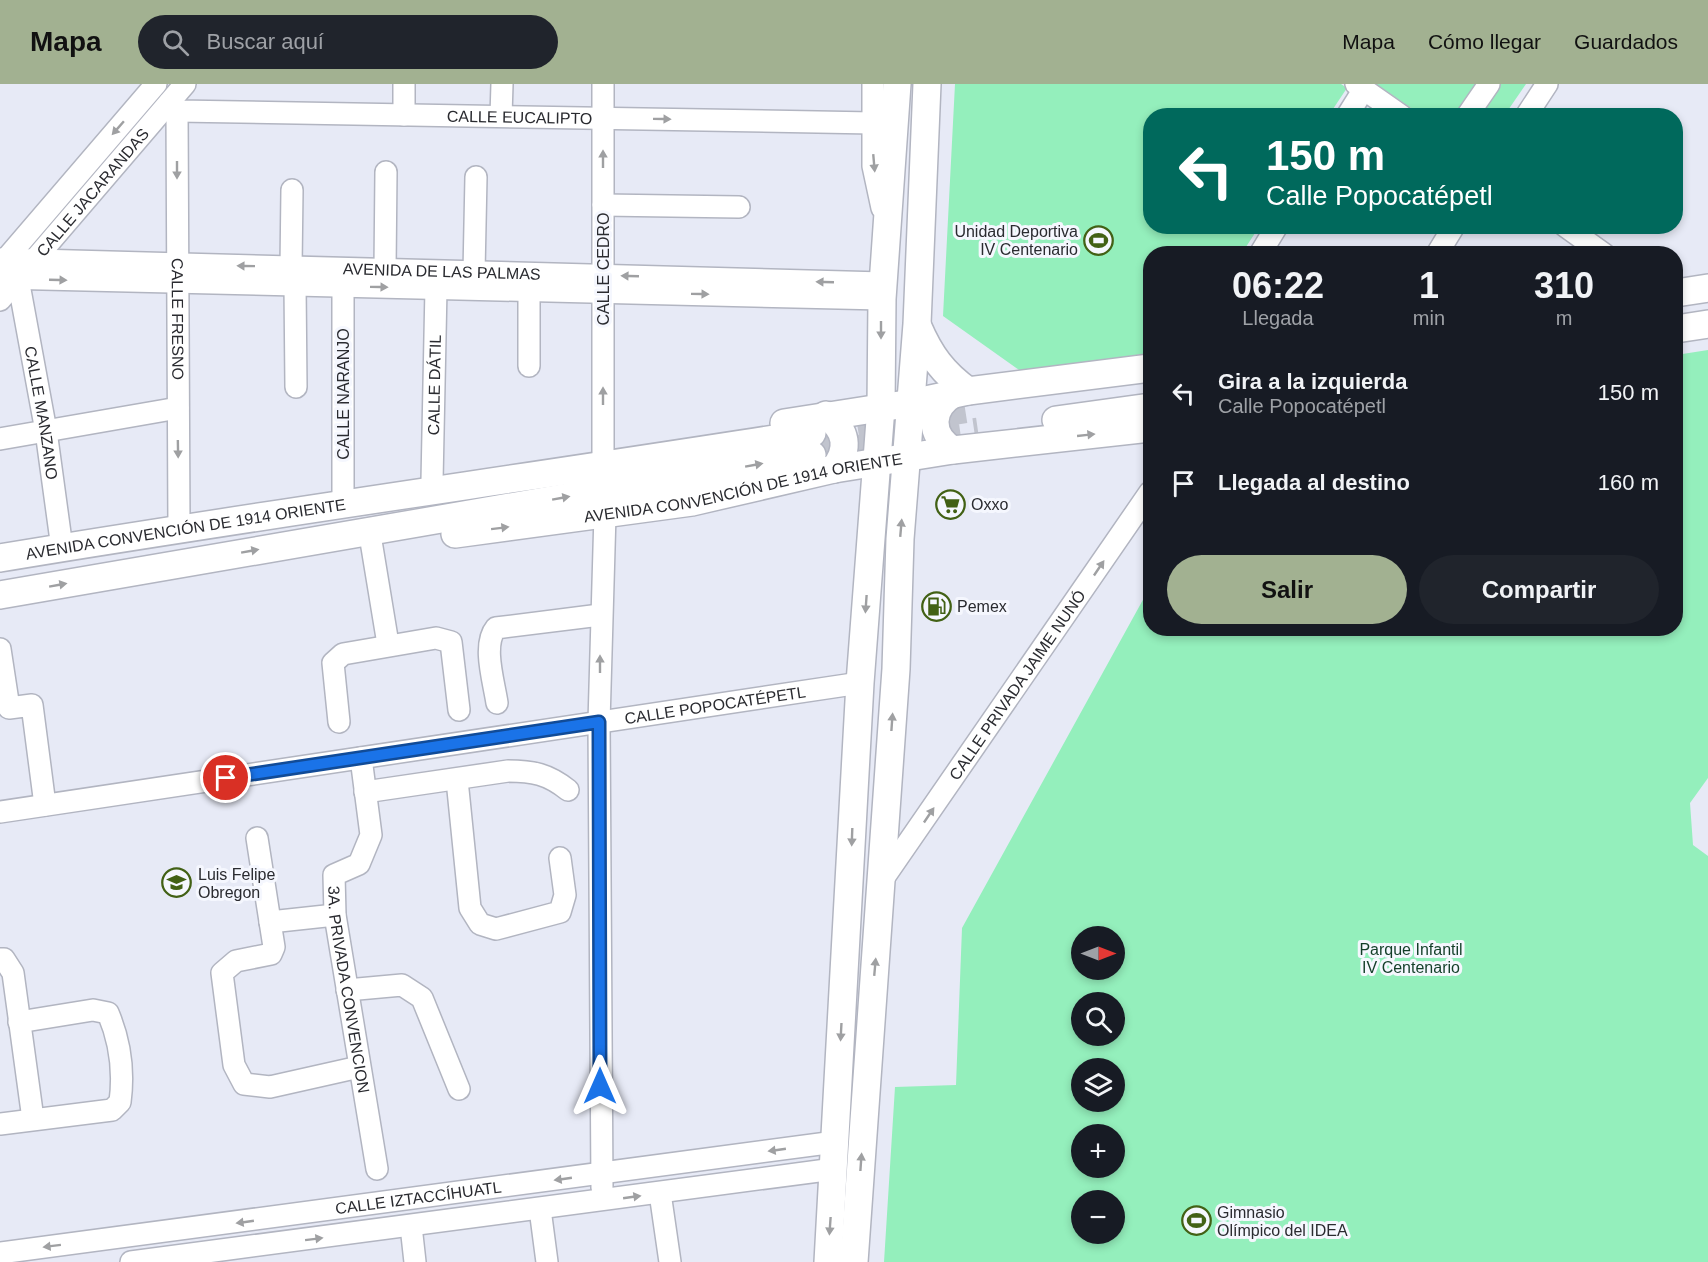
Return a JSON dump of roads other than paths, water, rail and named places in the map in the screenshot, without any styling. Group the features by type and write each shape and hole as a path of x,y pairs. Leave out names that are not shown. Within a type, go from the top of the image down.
{"main road":[{"path":"828,1262 860,683 881,407 882,291 897,84"},
{"path":"854,1262 866,1070 883,879 917,324 927,84"},
{"path":"921,242 930,223 935,201 942,84"},
{"path":"1683,292 1708,288"},
{"path":"917,324 934,360 969,406"},
{"path":"1683,328 1708,324"},
{"name":"AVENIDA CONVENCIÓN DE 1914 ORIENTE","path":"969,406 1143,369"},
{"name":"AVENIDA CONVENCIÓN DE 1914 ORIENTE","path":"969,406 1143,382"},
{"path":"952,450 936,433 934,422 937,410 944,400 969,406"},
{"name":"AVENIDA CONVENCIÓN DE 1914 ORIENTE","path":"338,536 387,542 692,502 821,443 881,407 912,403 969,406 1143,407"},
{"name":"AVENIDA CONVENCIÓN DE 1914 ORIENTE","path":"356,501 432,481 603,454 821,443 877,462 952,450 1143,429"},
{"name":"AVENIDA CONVENCIÓN DE 1914 ORIENTE","path":"0,558 356,501 821,443"},
{"name":"AVENIDA CONVENCIÓN DE 1914 ORIENTE","path":"0,595 338,536 821,443"}],"street":[{"name":"CALLE JACARANDAS","path":"0,300 5,268 156,84"},
{"name":"CALLE JACARANDAS","path":"5,268 35,260 173,107 186,84"},
{"path":"404,84 404,115"},
{"path":"501,116 502,84"},
{"name":"CALLE CEDRO","path":"603,84 603,454"},
{"path":"873,84 873,166 887,230"},
{"path":"1472,108 1489,84"},
{"path":"1532,108 1548,84"},
{"path":"1351,108 1360,87 1390,108"},
{"name":"CALLE EUCALIPTO","path":"173,107 404,115 873,123"},
{"name":"CALLE FRESNO","path":"173,107 178,274 179,528"},
{"path":"386,172 386,269"},
{"path":"474,272 476,177"},
{"path":"292,190 296,387"},
{"path":"603,205 739,207"},
{"path":"1576,234 1593,246"},
{"name":"AVENIDA DE LAS PALMAS","path":"35,260 178,274"},
{"name":"AVENIDA DE LAS PALMAS","path":"5,268 293,276 386,269 474,272 603,284 882,291"},
{"name":"CALLE MANZANO","path":"5,268 46,431 62,548"},
{"name":"AVENIDA DE LAS PALMAS","path":"293,276 343,286 529,290 603,284"},
{"name":"CALLE NARANJO","path":"343,286 356,501"},
{"name":"CALLE DÁTIL","path":"432,481 436,288"},
{"path":"529,290 529,366"},
{"path":"0,439 178,408"},
{"name":"CALLE PRIVADA JAIME NUNÓ","path":"883,879 1143,502"},
{"path":"604,1201 600,1174 599,722 600,615 605,514"},
{"path":"371,541 388,645"},
{"path":"497,703 489,647 489,636 496,628 600,615"},
{"path":"339,722 333,663 343,654 436,638 451,642 459,710"},
{"path":"0,650 9,708 32,705 45,805"},
{"name":"CALLE POPOCATÉPETL","path":"0,812 860,683"},
{"name":"3A. PRIVADA CONVENCION","path":"361,758 371,835 359,864 334,875 335,915 377,1169"},
{"path":"365,792 508,771 532,771 551,777 567,790"},
{"path":"457,780 470,908 480,924 496,929 560,912 565,895 560,858"},
{"path":"257,838 274,947 272,954 236,961 222,973 234,1065 244,1084 270,1087 359,1067"},
{"path":"270,922 335,915"},
{"path":"0,958 4,959 13,973 33,1119"},
{"path":"347,990 402,985 422,998 459,1089"},
{"path":"0,1124 112,1110 120,1102 122,1083 117,1033 108,1013 93,1010 19,1022"},
{"name":"CALLE IZTACCÍHUATL","path":"0,1253 600,1174 834,1155"},
{"name":"CALLE IZTACCÍHUATL","path":"131,1262 290,1252 411,1226 660,1193 834,1155"},
{"path":"660,1193 670,1262"},
{"path":"540,1209 547,1262"},
{"path":"285,1217 290,1252"},
{"path":"411,1226 415,1262"}],"tunnel":[{"path":"817,433 976,408"},
{"path":"812,455 978,431"}],"place":[{"name":"Unidad Deportiva IV Centenario","path":"1099,240"},
{"name":"Oxxo","path":"950,504"},
{"name":"Pemex","path":"936,606"},
{"name":"Luis Felipe Obregon","path":"177,883"},
{"name":"Gimnasio Olímpico del IDEA","path":"1196,1221"}],"park label":[{"name":"Parque Infantil IV Centenario","path":"1411,958"}]}
